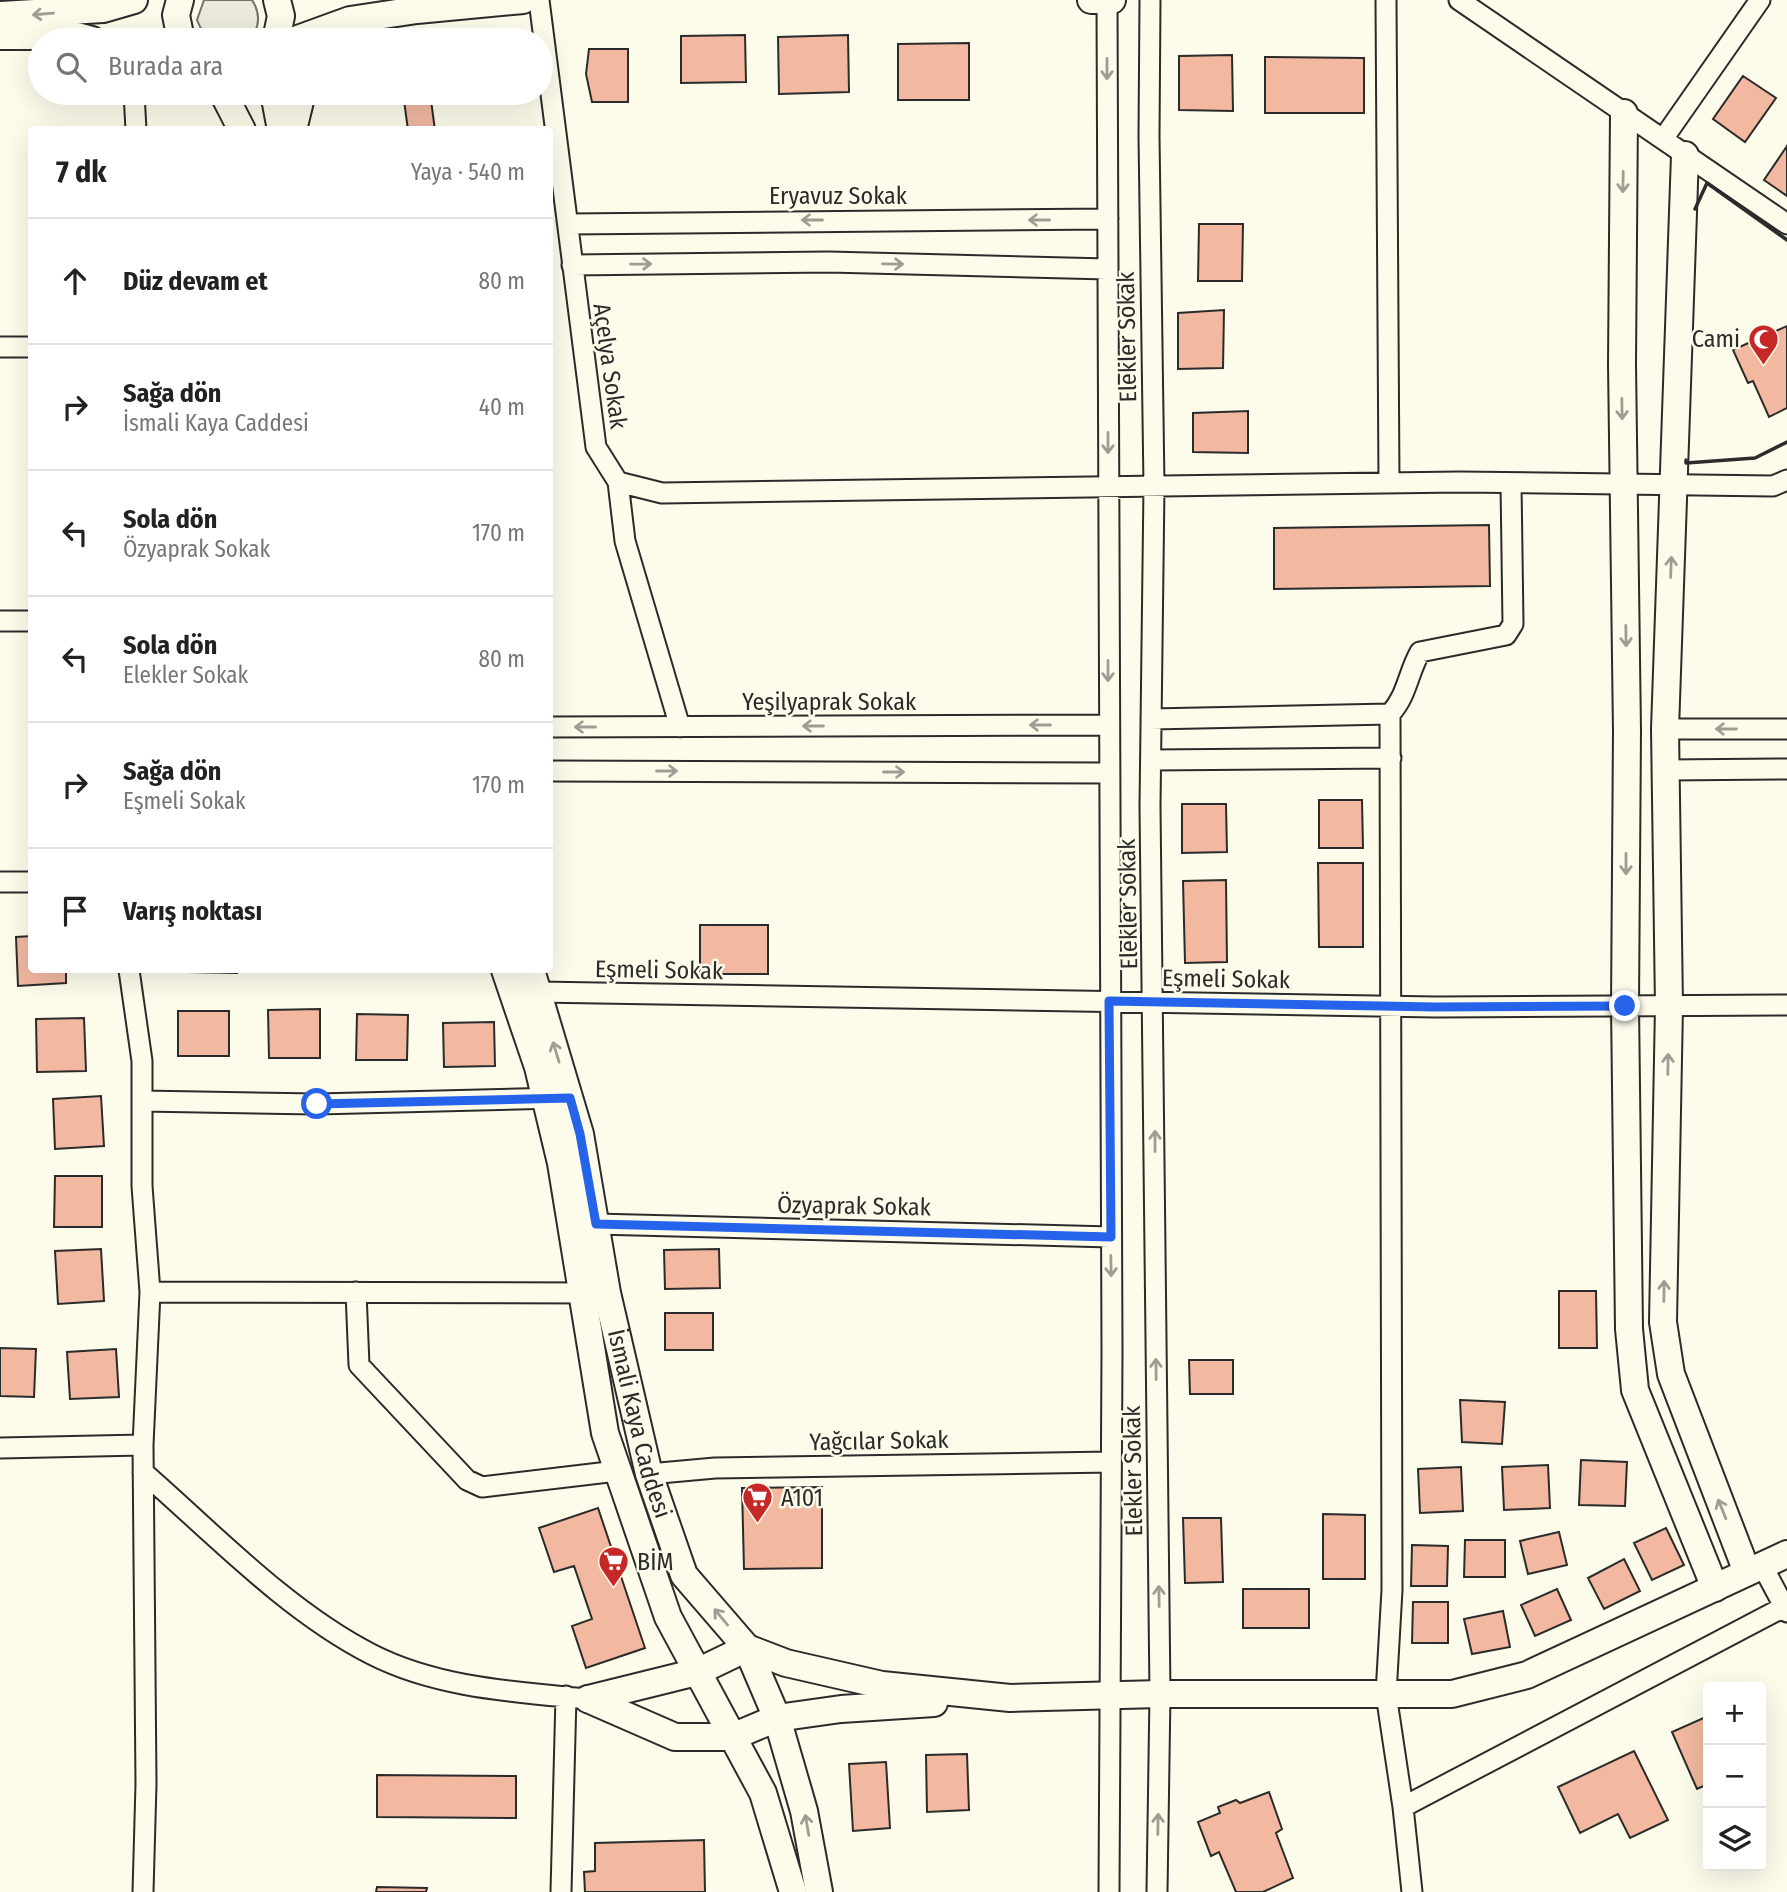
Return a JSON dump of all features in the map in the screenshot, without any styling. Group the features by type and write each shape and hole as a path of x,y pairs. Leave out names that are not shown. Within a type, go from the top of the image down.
{"street":[{"path":"0,15 103,9 134,0"},
{"path":"179,28 176,15 180,0"},
{"path":"277,0 281,16 278,28"},
{"path":"327,28 349,20 417,9 523,0"},
{"name":"Açelya Sokak","path":"540,0 544,28"},
{"path":"1091,0 1110,0"},
{"name":"Elekler Sokak","path":"1109,1892 1110,0"},
{"name":"Elekler Sokak","path":"1150,0 1149,136 1154,486 1150,761 1160,1694 1157,1892"},
{"path":"1386,0 1389,483"},
{"path":"1459,0 1787,224"},
{"path":"1663,139 1760,0"},
{"path":"367,28 417,9"},
{"path":"0,36 28,36"},
{"name":"Açelya Sokak","path":"553,104 596,447 618,482 625,541 680,727"},
{"path":"135,105 136,126"},
{"path":"229,105 240,126"},
{"path":"276,105 280,126"},
{"path":"294,126 299,105"},
{"path":"1624,113 1623,484 1627,731 1625,1006 1629,1329 1635,1390 1714,1588"},
{"path":"1403,1807 1786,1610 1755,1569 1671,1374 1663,1322 1670,1006 1665,729 1685,155"},
{"name":"Eryavuz Sokak","path":"568,224 1108,219"},
{"path":"572,265 829,262 1108,269"},
{"path":"0,347 28,347"},
{"path":"618,482 662,493 1389,483 1782,484"},
{"path":"1412,1892 1403,1807 1385,1694 1392,1590 1391,714 1402,701 1411,667 1420,652 1506,635 1513,624 1511,483"},
{"path":"0,621 28,621"},
{"path":"1151,719 1391,714"},
{"name":"Yeşilyaprak Sokak","path":"553,727 1108,725"},
{"path":"1665,729 1787,729"},
{"path":"1150,761 1391,758"},
{"path":"1666,770 1787,769"},
{"path":"553,771 1108,772"},
{"path":"0,882 28,882"},
{"path":"129,973 142,1061 142,1186 150,1292 143,1445 146,1784 143,1892"},
{"path":"506,973 558,1098 561,1163 594,1293 605,1433 668,1617 763,1793 793,1892"},
{"name":"Eşmeli Sokak","path":"535,981 1154,1002 1783,1008"},
{"name":"İsmali Kaya Caddesi","path":"535,981 558,1098 580,1134 596,1224 594,1293 649,1474 684,1575 747,1648 777,1717 804,1811 819,1892"},
{"path":"142,1101 317,1104 558,1098"},
{"name":"Özyaprak Sokak","path":"596,1224 1111,1237"},
{"path":"150,1292 594,1293"},
{"path":"356,1292 359,1365 467,1480 482,1487 617,1471"},
{"path":"0,1448 143,1445"},
{"name":"Yağcılar Sokak","path":"649,1474 715,1468 1111,1462"},
{"path":"143,1472 313,1618 372,1655 450,1682 577,1698 675,1737 732,1737 777,1717 841,1709 1010,1698 1160,1694 1452,1694 1527,1675 1787,1554"},
{"path":"577,1698 696,1672 747,1648 786,1663 882,1685 1010,1698"},
{"path":"561,1892 577,1698"}],"shaded area":[{"path":"204,0 252,0 258,20 256,28 201,28 197,20"}],"building":[{"path":"745,35 746,82 681,83 681,36"},
{"path":"848,35 849,92 779,94 778,37"},
{"path":"969,43 969,100 898,100 898,44"},
{"path":"589,49 628,49 628,102 592,102 586,74"},
{"path":"1232,55 1233,111 1179,110 1179,56"},
{"path":"1265,57 1364,58 1364,113 1265,113"},
{"path":"1743,76 1776,98 1745,142 1713,119"},
{"path":"405,105 432,105 434,126 407,126"},
{"path":"1787,146 1787,196 1764,180"},
{"path":"1199,224 1243,224 1242,281 1198,281"},
{"path":"1224,310 1223,368 1178,369 1178,313"},
{"name":"Cami","path":"1787,326 1787,408 1769,417 1753,381 1748,383 1733,350 1755,340 1753,336 1763,331 1765,336"},
{"path":"1248,411 1248,453 1193,452 1193,413"},
{"path":"1489,525 1490,586 1274,589 1274,528"},
{"path":"1319,800 1362,800 1363,848 1319,848"},
{"path":"1182,804 1226,804 1227,852 1182,853"},
{"path":"1318,863 1363,863 1363,947 1319,947"},
{"path":"1226,880 1227,962 1185,963 1183,881"},
{"path":"700,925 768,925 768,974 700,974"},
{"path":"28,936 28,973 66,973 66,983 18,986 16,937"},
{"path":"320,1009 320,1058 269,1058 268,1010"},
{"path":"178,1011 229,1011 229,1056 178,1056"},
{"path":"357,1014 408,1015 407,1060 356,1060"},
{"path":"84,1018 86,1071 37,1072 36,1019"},
{"path":"494,1022 495,1066 444,1067 443,1023"},
{"path":"101,1096 104,1146 55,1149 53,1099"},
{"path":"55,1176 102,1176 102,1227 54,1227"},
{"path":"101,1249 104,1301 58,1304 55,1251"},
{"path":"719,1249 720,1288 665,1289 664,1250"},
{"path":"1559,1291 1596,1291 1597,1348 1559,1348"},
{"path":"665,1313 713,1313 713,1350 665,1350"},
{"path":"0,1348 36,1349 34,1397 0,1396"},
{"path":"116,1349 119,1397 70,1399 67,1352"},
{"path":"1189,1360 1233,1360 1233,1394 1190,1394"},
{"path":"1460,1400 1505,1402 1502,1444 1462,1442"},
{"path":"1581,1460 1627,1462 1625,1506 1579,1505"},
{"path":"1548,1465 1550,1508 1504,1510 1502,1467"},
{"path":"1461,1467 1463,1511 1420,1513 1418,1469"},
{"path":"822,1487 822,1568 744,1569 742,1488"},
{"path":"598,1508 645,1648 586,1668 572,1626 592,1619 574,1566 554,1572 539,1528"},
{"path":"1323,1514 1365,1515 1365,1579 1323,1579"},
{"path":"1183,1518 1221,1518 1223,1582 1185,1583"},
{"path":"1666,1528 1684,1565 1652,1580 1634,1543"},
{"path":"1559,1532 1567,1565 1528,1574 1520,1541"},
{"path":"1465,1540 1505,1540 1505,1577 1464,1577"},
{"path":"1412,1545 1448,1546 1447,1586 1411,1586"},
{"path":"1624,1559 1640,1591 1604,1609 1588,1578"},
{"path":"1243,1589 1309,1589 1309,1628 1243,1628"},
{"path":"1557,1589 1571,1620 1535,1636 1521,1605"},
{"path":"1413,1602 1448,1602 1448,1643 1412,1643"},
{"path":"1503,1611 1510,1647 1472,1654 1464,1619"},
{"path":"1703,1718 1703,1786 1697,1789 1672,1732"},
{"path":"1634,1751 1668,1820 1630,1838 1618,1814 1580,1833 1558,1787"},
{"path":"967,1754 969,1810 927,1812 926,1755"},
{"path":"886,1762 890,1828 853,1831 849,1764"},
{"path":"377,1775 516,1776 516,1818 377,1817"},
{"path":"1269,1792 1282,1829 1276,1833 1293,1878 1263,1892 1236,1892 1219,1852 1211,1856 1198,1822 1220,1813 1218,1807 1236,1800 1240,1803"},
{"path":"704,1840 705,1892 585,1892 584,1872 595,1871 595,1843"},
{"path":"377,1887 427,1888 426,1892 376,1892"}],"wall":[{"path":"1695,209 1707,183 1787,240"},
{"path":"1686,460 1686,463 1755,458 1787,442"}],"place":[{"name":"Cami","path":"1763,366"},
{"name":"A101","path":"758,1525"},
{"name":"BİM","path":"614,1589"}],"route":[{"path":"317,1104 570,1098 580,1134 596,1224 1111,1237 1109,1001 1436,1007 1625,1006"}]}
